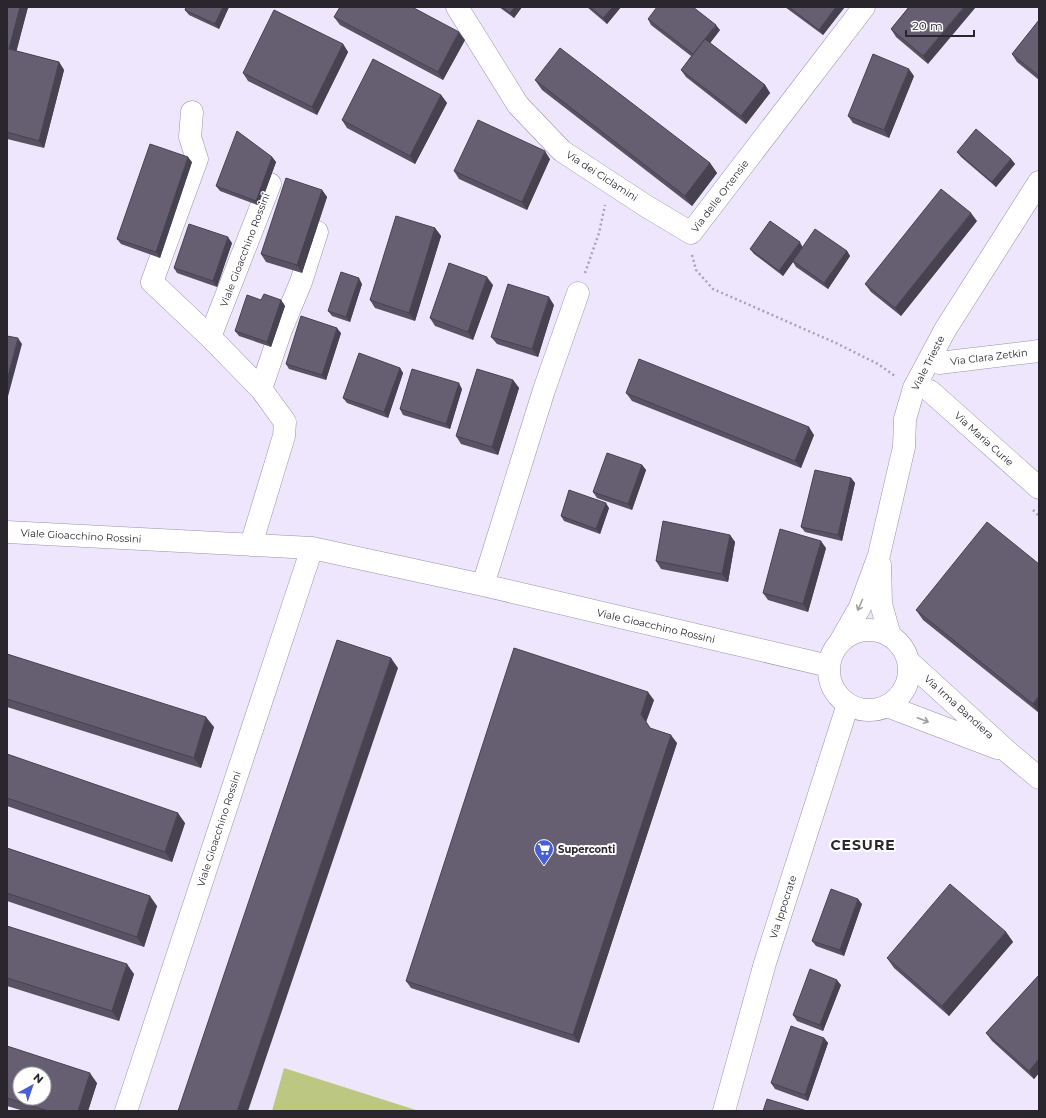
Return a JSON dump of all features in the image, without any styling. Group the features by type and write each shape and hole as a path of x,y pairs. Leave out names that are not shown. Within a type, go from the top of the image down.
{"street":[{"name":"Via dei Ciclamini","path":"457,7 518,105 562,151 646,206 691,233"},
{"name":"Via delle Ortensie","path":"691,233 864,7"},
{"path":"192,112 190,137 197,160 152,282 210,337 261,389 285,422 284,436 251,544"},
{"path":"945,330 1039,182"},
{"name":"Viale Gioacchino Rossini","path":"210,337 270,184"},
{"path":"261,389 281,330 301,282 317,232"},
{"path":"483,585 544,390 578,293"},
{"name":"Viale Trieste","path":"922,390 939,363 945,330"},
{"name":"Viale Trieste","path":"840,642 860,607 879,555 904,447 922,390 945,330"},
{"name":"Via Clara Zetkin","path":"939,363 1039,351"},
{"name":"Via Maria Curie","path":"922,390 1039,488"},
{"name":"Viale Gioacchino Rossini","path":"7,532 312,548 483,585 829,666"},
{"name":"Viale Gioacchino Rossini","path":"126,1111 312,548"},
{"name":"Viale Trieste","path":"879,555 881,604 890,636"},
{"path":"865,630 878,631 890,636 898,643 908,661 909,675 905,688 898,698 887,706 874,710 861,709 848,704 840,698 833,688 829,666 833,653 840,642 851,634 865,630"},
{"name":"Via Irma Bandiera","path":"908,661 1009,753 1039,778"},
{"name":"Via Ippocrate","path":"724,1111 765,963 848,704"},
{"name":"Via Irma Bandiera","path":"887,706 1009,753"}],"path":[{"path":"588,263 599,233"},
{"name":"Via delle Ortensie","path":"691,233 691,250 696,270 713,290 836,343 878,364 922,390"}],"green space":[{"path":"284,1068 419,1111 272,1111"}],"building":[{"path":"7,7 20,7 9,49 59,62 39,141 7,132"},
{"path":"186,7 223,7 215,24 185,10"},
{"path":"340,7 412,7 459,32 438,72 334,17"},
{"path":"502,7 515,7 510,13"},
{"path":"590,7 613,7 603,18"},
{"path":"657,7 693,7 716,25 693,54 648,19"},
{"path":"789,7 836,7 819,30"},
{"path":"909,7 964,7 923,56 891,29"},
{"path":"274,10 343,44 312,107 243,73"},
{"path":"1039,20 1039,76 1012,54"},
{"path":"705,39 765,85 741,116 681,70"},
{"path":"560,48 710,163 685,196 535,80"},
{"path":"873,54 909,69 884,130 848,116"},
{"path":"373,59 441,95 410,156 342,120"},
{"path":"478,120 545,151 522,202 454,171"},
{"path":"976,129 1011,159 992,182 957,152"},
{"path":"237,131 272,157 256,201 216,186"},
{"path":"150,144 188,157 156,252 117,239"},
{"path":"286,178 322,190 297,265 261,254"},
{"path":"941,189 971,213 895,308 865,284"},
{"path":"396,216 435,228 409,313 370,300"},
{"path":"770,221 800,242 779,271 750,249"},
{"path":"189,224 228,237 213,281 174,268"},
{"path":"815,229 847,251 824,283 793,261"},
{"path":"449,263 487,277 468,332 430,318"},
{"path":"341,272 359,278 346,317 328,311"},
{"path":"508,284 549,297 532,349 491,337"},
{"path":"264,294 281,300 267,342 235,331 247,295 261,300"},
{"path":"301,316 337,328 322,375 286,364"},
{"path":"7,336 18,338 7,380"},
{"path":"359,353 400,368 384,412 343,398"},
{"path":"639,359 809,427 795,461 626,393"},
{"path":"412,369 459,383 446,424 400,409"},
{"path":"477,369 513,380 492,447 456,436"},
{"path":"607,453 642,465 628,504 593,492"},
{"path":"815,470 851,478 838,535 801,527"},
{"path":"569,490 606,503 596,529 561,516"},
{"path":"663,521 730,535 722,574 656,561"},
{"path":"987,522 1039,564 1039,696 1033,704 916,610"},
{"path":"780,529 821,541 803,604 763,593"},
{"path":"337,640 391,658 237,1111 178,1111"},
{"name":"Superconti","path":"514,648 648,692 641,714 650,728 671,735 573,1035 406,981"},
{"path":"7,654 206,717 194,758 7,699"},
{"path":"7,754 178,813 165,852 7,798"},
{"path":"7,848 150,896 137,937 7,893"},
{"path":"950,884 1006,932 942,1006 887,958"},
{"path":"831,889 858,899 840,950 812,941"},
{"path":"7,926 127,964 112,1011 7,978"},
{"path":"810,969 837,980 820,1025 793,1015"},
{"path":"1039,975 1039,1059 1029,1071 986,1033"},
{"path":"791,1026 824,1038 805,1095 771,1083"},
{"path":"7,1046 90,1073 78,1111 48,1111 32,1106 52,1106 52,1066 12,1066 12,1100 7,1098"},
{"path":"767,1099 807,1111 763,1111"}],"place":[{"name":"Superconti","path":"544,866"}],"district":[{"name":"CESURE","path":"863,845"}]}
